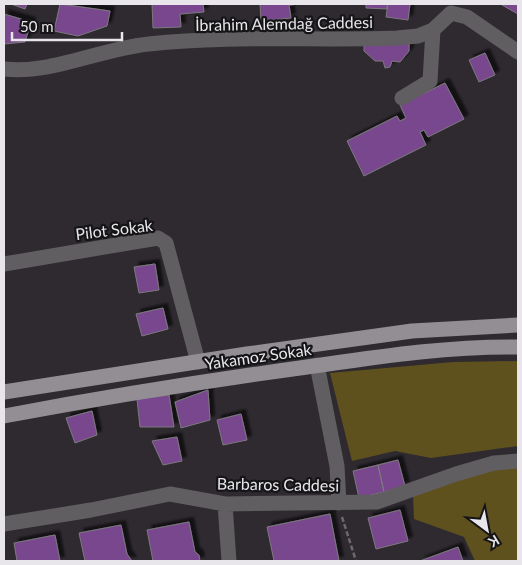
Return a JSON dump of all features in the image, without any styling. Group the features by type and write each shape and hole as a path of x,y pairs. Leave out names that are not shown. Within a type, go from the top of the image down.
{"main road":[{"name":"Yakamoz Sokak","path":"4,392 412,331 518,325"},
{"name":"Yakamoz Sokak","path":"4,416 188,383 317,365 424,351 518,347"}],"street":[{"name":"İbrahim Alemdağ Caddesi","path":"4,69 29,70 54,67 148,44 418,36 434,30 450,8 467,17 518,52"},
{"path":"402,98 430,82 434,30"},
{"name":"Pilot Sokak","path":"4,264 158,238 166,243 198,362"},
{"path":"317,365 337,466 339,503"},
{"name":"Barbaros Caddesi","path":"4,524 91,510 170,494 224,504 377,502 456,474 494,463 518,462"},
{"path":"224,504 229,561"}],"path":[{"path":"339,503 356,561"}],"shaded area":[{"path":"518,361 518,446 431,458 395,451 352,461 330,373 453,362"},
{"path":"518,464 518,561 475,561 464,537 414,519 413,494 466,466"}],"building":[{"path":"11,4 27,4 25,9"},
{"path":"60,4 110,11 107,26 78,36 54,31"},
{"path":"152,4 203,4 204,12 180,14 181,27 153,28"},
{"path":"260,4 300,4 289,5 291,18 261,21"},
{"path":"366,4 387,4 387,9 366,8"},
{"path":"388,4 410,4 408,20 386,17"},
{"path":"518,4 518,14 502,5"},
{"path":"4,14 31,22 25,42 4,44"},
{"path":"364,40 409,42 409,51 400,62 392,61 390,67 385,68 383,61 375,61 364,51"},
{"path":"485,53 495,75 479,82 469,60"},
{"path":"445,83 464,119 428,137 424,130 420,132 426,145 364,176 347,141 397,116 400,121 406,118 400,105"},
{"path":"155,264 159,290 139,293 134,267"},
{"path":"163,308 168,329 142,336 136,314"},
{"path":"208,390 210,420 181,428 175,402"},
{"path":"169,395 174,427 140,427 137,399"},
{"path":"92,411 97,435 75,443 66,418"},
{"path":"241,414 247,440 223,445 217,420"},
{"path":"177,437 182,461 163,465 152,441"},
{"path":"398,460 405,486 384,492 378,465"},
{"path":"378,465 384,492 359,498 353,471"},
{"path":"400,510 408,541 376,549 368,518"},
{"path":"330,514 339,561 274,561 267,527"},
{"path":"189,522 195,552 199,555 200,561 153,561 147,530"},
{"path":"121,525 127,554 132,561 85,561 79,533"},
{"path":"55,535 60,561 17,561 14,543"},
{"path":"458,547 463,561 420,561"}]}
